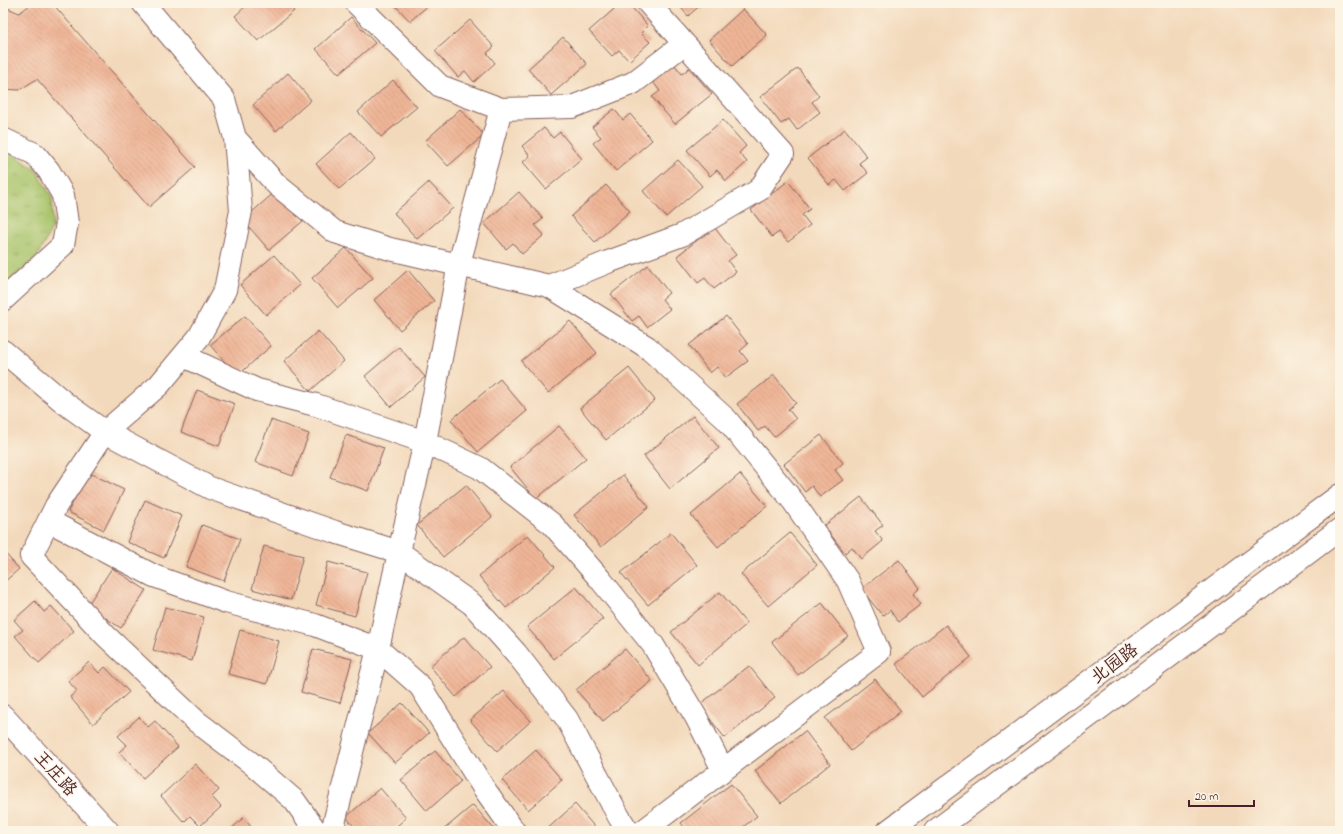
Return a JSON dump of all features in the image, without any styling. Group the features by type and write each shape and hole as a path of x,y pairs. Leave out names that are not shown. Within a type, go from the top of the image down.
{"street":[{"path":"143,3 224,100 236,138 241,211 225,290 199,337 184,356 159,385 105,432 56,506 30,556 106,636 196,722 251,763 294,800 316,831"},
{"path":"356,3 440,86 501,109 572,107 633,83 684,44"},
{"path":"549,286 608,262 682,235 759,190 783,154 648,3"},
{"path":"332,831 378,649 398,552 425,442 459,264 501,109"},
{"path":"236,138 277,185 335,232 390,248 549,286 647,347 727,420 793,501 848,580 879,652 643,831"},
{"path":"3,139 35,154 50,171 63,195 67,223 63,245 3,300"},
{"path":"3,351 66,404 105,432 210,488 398,552 472,604 516,653 567,719 619,817 628,831"},
{"path":"184,356 257,390 316,405 425,442 480,468 552,524 600,579 653,645 696,716 723,770"},
{"name":"北园路","path":"888,831 1340,495"},
{"path":"49,522 154,576 226,602 315,625 378,649 420,686 483,787 514,831"},
{"name":"北园路","path":"935,831 1340,529"},
{"name":"王庄路","path":"3,716 108,831"}],"green space":[{"path":"3,152 12,153 36,170 52,197 53,227 37,257 3,286"}],"building":[{"path":"33,3 52,3 195,167 149,207 37,79 19,90 3,89 3,6 19,13"},
{"path":"249,3 287,3 294,11 258,41 235,16"},
{"path":"393,3 431,3 410,21"},
{"path":"621,3 628,3 648,26 641,33 650,42 629,61 619,50 612,56 589,31"},
{"path":"677,3 703,3 688,16"},
{"path":"743,9 767,35 732,66 709,40"},
{"path":"351,17 375,43 339,74 316,49"},
{"path":"470,20 494,47 487,53 495,63 474,82 465,71 458,77 435,51"},
{"path":"563,37 587,64 551,95 528,69"},
{"path":"673,63 682,74 689,68 712,94 675,124 652,97 660,91 652,81"},
{"path":"798,68 819,96 812,102 820,112 797,130 789,119 781,124 760,97"},
{"path":"288,73 311,100 276,131 253,105"},
{"path":"393,80 417,107 381,137 358,112"},
{"path":"460,109 484,135 448,166 425,141"},
{"path":"614,109 623,120 630,114 652,140 616,171 593,143 601,137 592,127"},
{"path":"723,120 746,146 739,153 747,162 726,181 717,170 710,176 687,150"},
{"path":"544,128 553,138 560,132 582,159 546,189 523,162 530,156 522,146"},
{"path":"845,129 867,157 859,163 868,173 845,191 836,180 829,185 808,158"},
{"path":"351,132 375,159 339,189 316,164"},
{"path":"678,160 702,186 666,217 643,191"},
{"path":"788,181 810,209 802,215 810,225 788,242 779,232 772,237 751,210"},
{"path":"429,182 453,208 417,239 394,213"},
{"path":"606,185 630,211 595,242 571,216"},
{"path":"277,190 303,221 269,250 243,220"},
{"path":"519,192 543,219 535,225 544,235 522,254 513,243 506,249 484,223"},
{"path":"714,227 736,255 728,261 736,272 714,289 705,278 698,283 677,256"},
{"path":"346,248 373,278 338,308 312,278"},
{"path":"274,255 300,285 266,315 240,285"},
{"path":"648,265 669,293 662,299 670,309 647,327 639,316 632,321 611,294"},
{"path":"408,270 434,301 400,330 374,300"},
{"path":"245,316 271,346 237,376 210,345"},
{"path":"726,316 748,344 740,351 748,361 725,378 717,367 710,373 689,345"},
{"path":"570,321 597,353 548,393 521,361"},
{"path":"318,331 344,361 310,391 284,361"},
{"path":"399,347 425,377 391,407 365,376"},
{"path":"629,368 655,400 606,440 580,408"},
{"path":"774,375 796,403 788,409 796,419 774,437 765,426 758,431 737,404"},
{"path":"500,379 527,411 478,452 451,420"},
{"path":"197,390 235,404 219,446 181,432"},
{"path":"693,416 719,448 670,489 644,456"},
{"path":"271,420 309,434 293,476 255,462"},
{"path":"559,426 586,458 536,499 510,467"},
{"path":"346,435 384,448 368,491 330,477"},
{"path":"821,435 843,463 835,470 843,480 820,497 812,486 805,492 784,464"},
{"path":"88,472 124,490 104,530 68,512"},
{"path":"740,474 767,506 718,547 691,515"},
{"path":"623,475 649,507 601,547 574,515"},
{"path":"466,485 492,517 443,557 417,525"},
{"path":"861,497 883,525 875,531 883,541 861,559 852,547 845,553 824,526"},
{"path":"145,500 182,516 164,558 127,542"},
{"path":"202,525 240,539 224,581 186,567"},
{"path":"671,533 697,565 648,605 621,573"},
{"path":"790,533 817,565 768,606 741,574"},
{"path":"528,535 555,567 506,608 479,576"},
{"path":"264,546 303,556 291,600 252,589"},
{"path":"3,551 19,569 3,583"},
{"path":"899,560 920,588 913,594 921,604 898,622 890,610 883,616 861,589"},
{"path":"328,562 367,572 355,616 316,605"},
{"path":"112,568 146,590 121,628 87,606"},
{"path":"576,587 603,619 554,659 527,627"},
{"path":"720,592 747,624 698,665 671,632"},
{"path":"35,601 44,612 51,606 74,631 39,663 15,636 23,630 14,620"},
{"path":"822,603 848,636 798,675 772,642"},
{"path":"165,607 204,617 192,661 153,650"},
{"path":"946,625 971,657 922,697 896,664"},
{"path":"240,630 279,641 267,684 228,674"},
{"path":"464,637 490,667 456,697 430,666"},
{"path":"313,649 352,659 340,703 301,692"},
{"path":"625,649 652,681 603,721 576,690"},
{"path":"89,662 99,673 105,667 129,692 93,724 70,697 77,691 68,681"},
{"path":"749,666 775,698 725,738 699,705"},
{"path":"875,679 901,711 851,751 825,718"},
{"path":"504,691 531,721 497,751 470,720"},
{"path":"402,703 429,733 395,763 368,733"},
{"path":"139,717 148,727 155,721 178,747 143,778 119,752 127,745 118,736"},
{"path":"805,731 830,764 781,803 755,771"},
{"path":"536,750 562,780 528,810 502,780"},
{"path":"435,751 461,781 427,811 401,780"},
{"path":"195,764 219,790 212,797 221,807 200,826 190,816 184,822 161,796"},
{"path":"731,784 757,816 738,831 687,831 681,823"},
{"path":"380,788 406,818 391,831 358,831 346,817"},
{"path":"575,804 598,831 545,831"},
{"path":"473,805 496,831 442,831"},
{"path":"243,818 255,831 229,831"}]}
